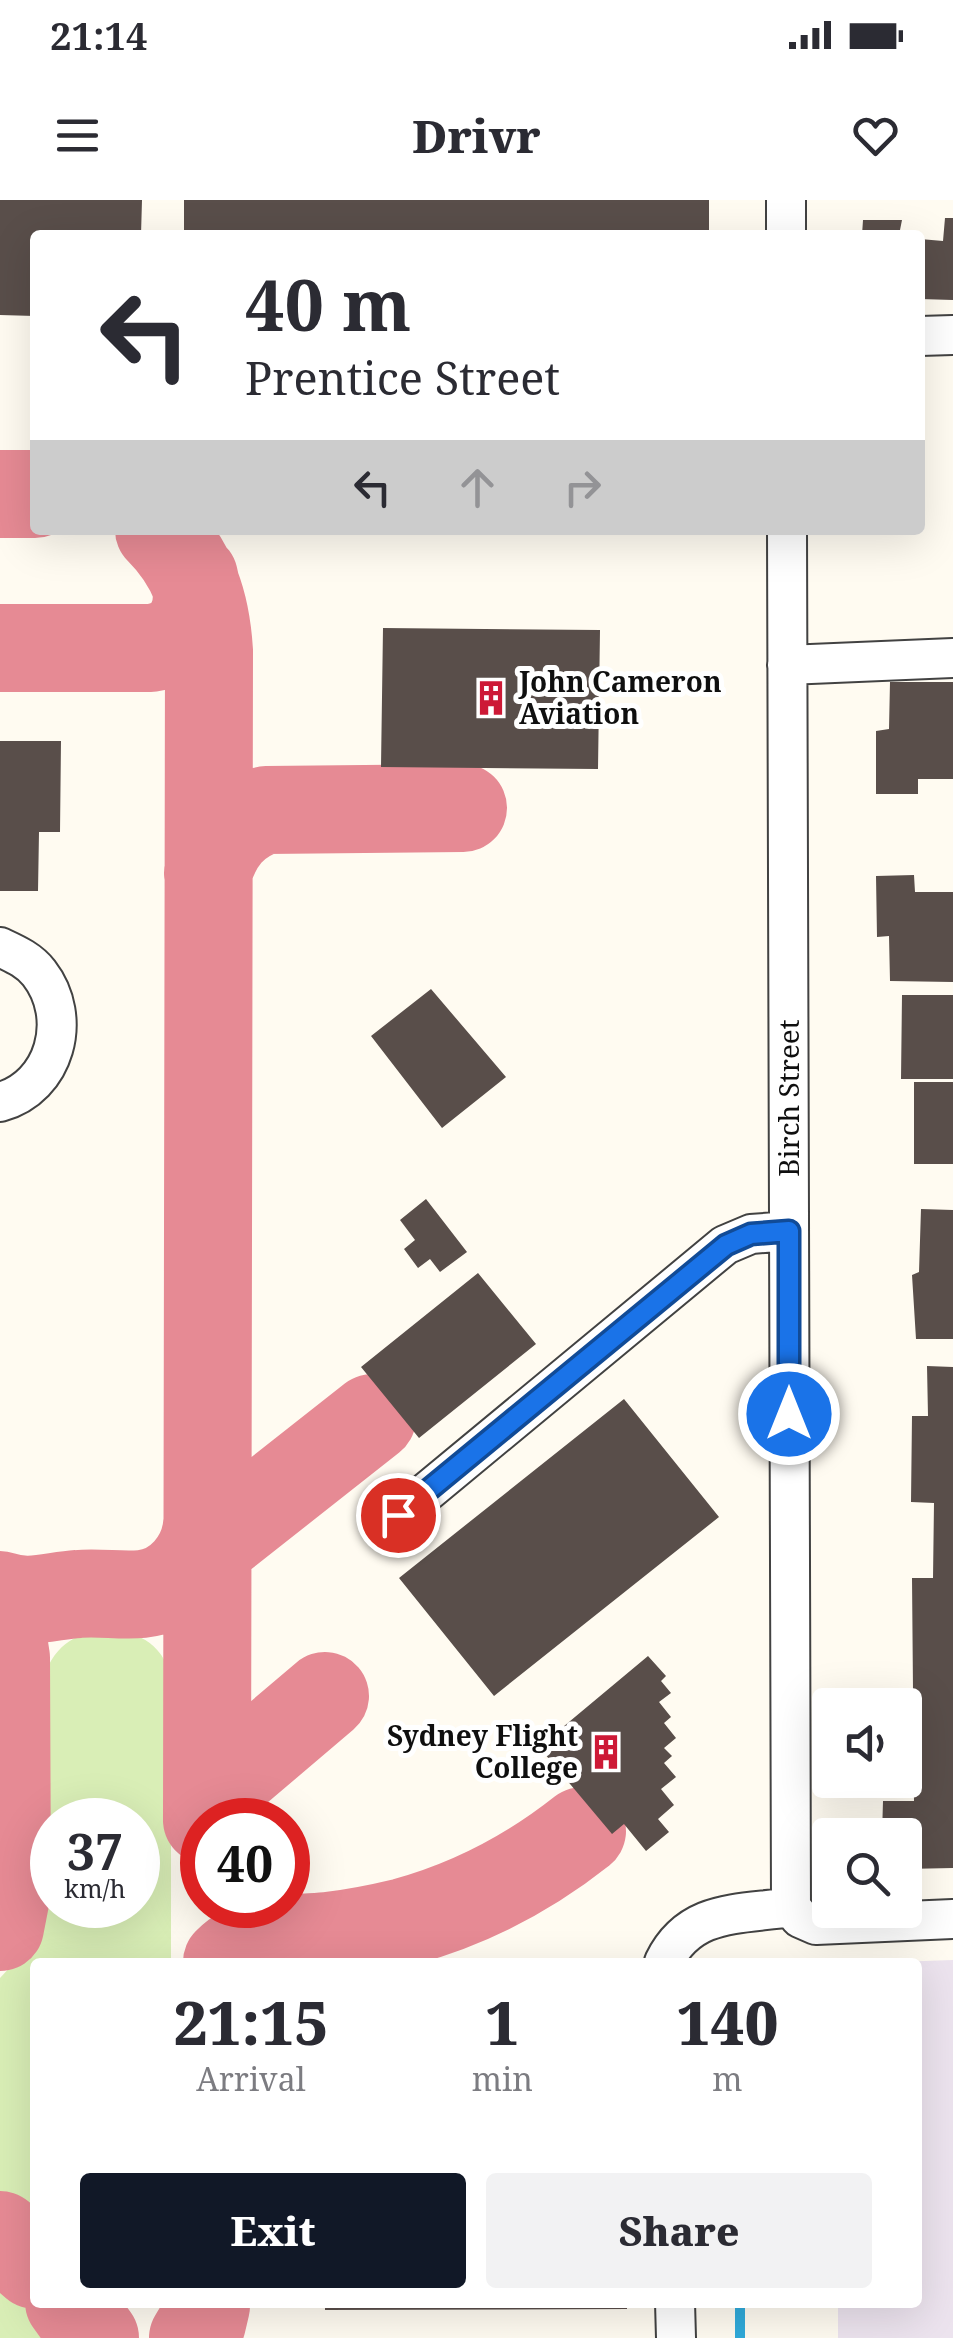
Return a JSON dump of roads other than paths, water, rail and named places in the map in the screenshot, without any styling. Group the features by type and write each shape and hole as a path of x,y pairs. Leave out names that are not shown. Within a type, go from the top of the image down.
{"street":[{"path":"925,336 953,335"},
{"name":"Birch Street","path":"787,535 791,1907"},
{"path":"787,666 935,659"},
{"path":"0,947 23,958 39,972 50,990 58,1026 56,1047 37,1081 22,1093 0,1102"},
{"path":"398,1515 726,1245 751,1234 789,1231"},
{"path":"666,1958 690,1926 709,1919 791,1907 800,1918 816,1925 953,1919"},
{"path":"675,2308 676,2338"}],"waterway":[{"path":"740,2308 740,2338"}],"place":[{"name":"John Cameron Aviation","path":"491,698"},
{"name":"Sydney Flight College","path":"606,1752"}]}
